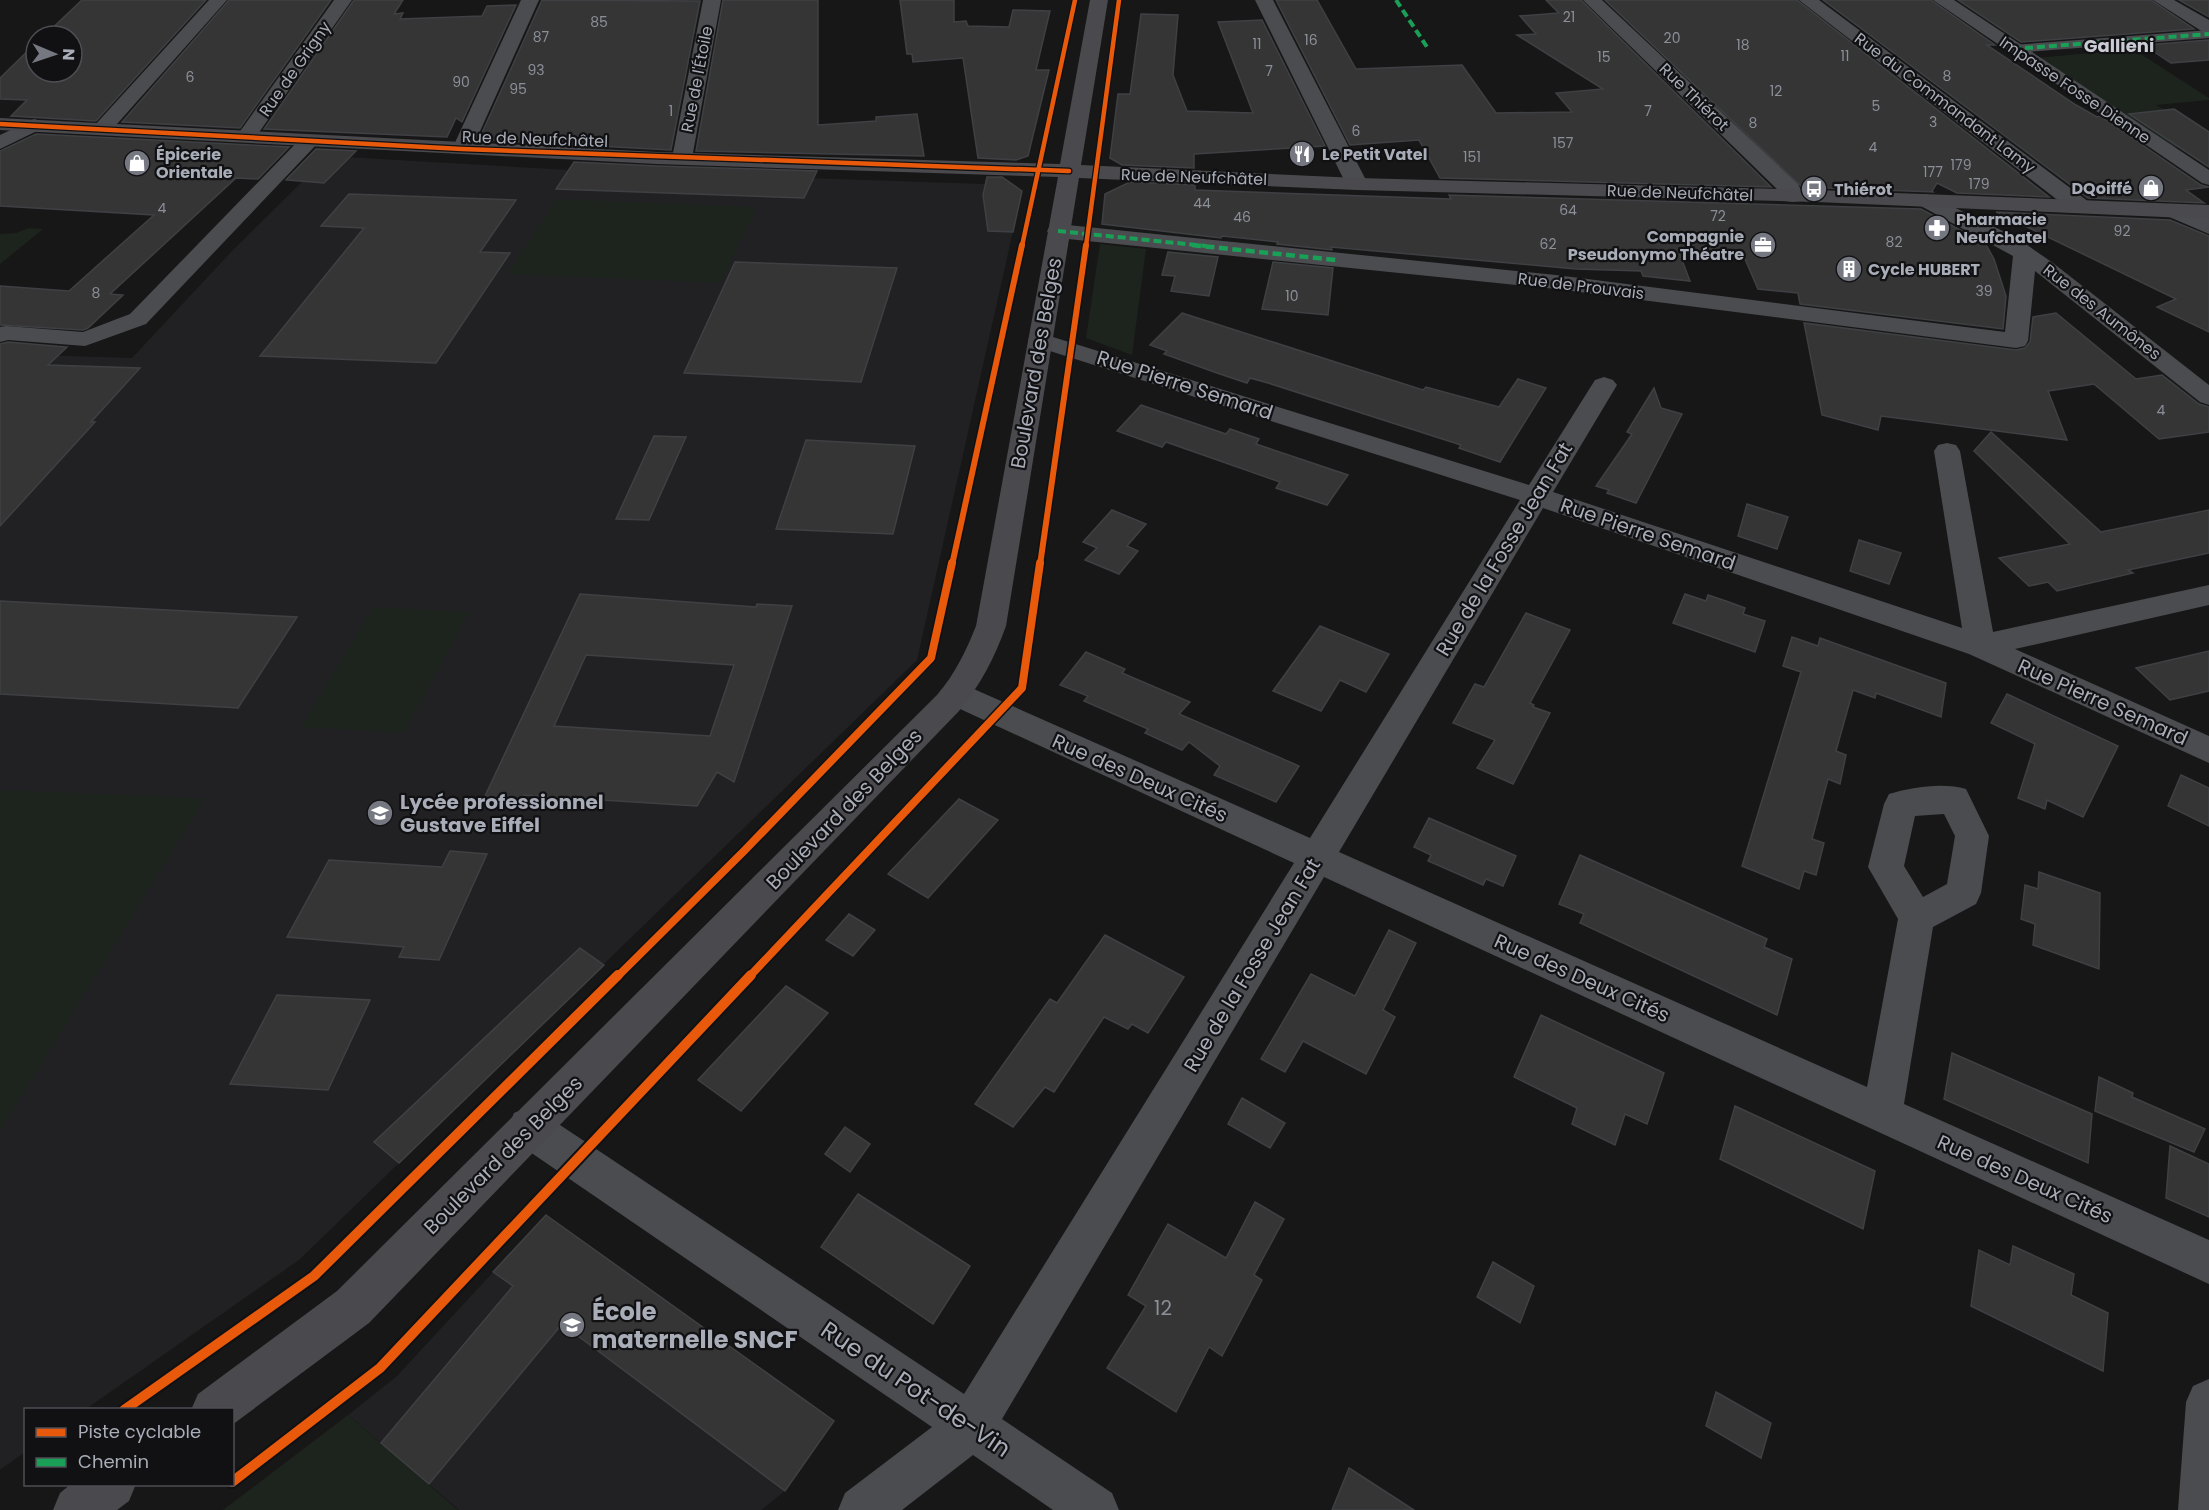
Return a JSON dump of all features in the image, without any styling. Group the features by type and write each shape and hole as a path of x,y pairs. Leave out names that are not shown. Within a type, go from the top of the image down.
{"main road":[{"name":"Boulevard des Belges","path":"216,1408 353,1307 528,1127 703,954 956,694 980,657 991,626 1099,0"},
{"name":"Rue de Neufchâtel","path":"0,124 462,149 682,158 1069,171 1357,184 1927,200 2209,212"},
{"path":"77,1510 111,1486"}],"street":[{"path":"102,129 218,0"},
{"name":"Rue de Grigny","path":"246,137 343,0"},
{"path":"462,149 530,0"},
{"name":"Rue de l'Étoile","path":"682,158 712,0"},
{"path":"1264,0 1357,184"},
{"name":"Rue Thiérot","path":"1592,0 1790,189 1793,196"},
{"name":"Rue du Commandant Lamy","path":"1808,0 2081,207"},
{"name":"Impasse Fosse Dienne","path":"1942,0 2209,179"},
{"path":"2162,0 2209,28"},
{"path":"2013,49 2209,34"},
{"path":"0,143 34,125"},
{"path":"0,335 6,333 85,339 138,319 309,141"},
{"name":"Rue des Aumônes","path":"1927,200 2009,243 2025,254 2209,397"},
{"path":"2175,211 2209,227"},
{"name":"Rue de Prouvais","path":"1058,231 1556,282 2016,341 2025,254"},
{"name":"Rue Pierre Semard","path":"1040,340 1536,496 1980,646 2209,750"},
{"name":"Rue de la Fosse Jean Fat","path":"862,1510 971,1427 1604,385"},
{"path":"1947,451 1980,646 2209,595"},
{"name":"Rue des Deux Cités","path":"956,694 2209,1262"},
{"path":"1882,1114 1916,918"},
{"name":"Rue du Pot-de-Vin","path":"528,1127 1095,1510"},
{"path":"2202,1510 2209,1402"}],"shaded area":[{"path":"2133,49 2209,98 2209,100 2156,105 2209,140 2209,144 2168,148 2036,58"},
{"name":"Lycée professionnel Gustave Eiffel","path":"328,156 569,170 1013,185 1022,191 917,660 299,1260 87,1408 24,1408 24,1453 0,1470 0,354 132,358 231,252"},
{"path":"557,199 757,207 720,283 507,274"},
{"path":"29,228 43,229 0,264 0,234 16,233"},
{"path":"1100,244 1146,249 1132,355 1086,338"},
{"path":"373,607 469,612 404,733 301,727"},
{"path":"0,790 205,798 0,1131"},
{"name":"École maternelle SNCF","path":"546,1215 834,1421 785,1491 761,1510 459,1510 348,1415 396,1377"},
{"path":"348,1415 458,1510 223,1510"}],"building":[{"path":"82,0 206,0 96,121 11,116 27,100 0,99 0,78 24,55 24,84 84,84 84,24 57,24"},
{"path":"229,0 331,0 240,128 122,122"},
{"path":"354,0 403,0 394,14 403,13 400,19 482,16 487,6 516,5 462,122 456,118 447,137 264,129"},
{"path":"542,0 700,1 671,150 487,140 481,135"},
{"path":"723,0 818,0 818,125 876,121 876,117 917,114 924,156 696,151"},
{"path":"900,0 954,0 954,22 966,21 968,26 1009,27 1013,10 1050,11 1036,70 1049,70 1028,156 1016,160 978,158 963,58 913,62 912,54 907,54"},
{"path":"1276,0 1317,0 1356,69 1462,65 1496,113 1572,112 1556,93 1603,89 1517,35 1536,34 1520,16 1559,13 1546,0 1581,0 1771,187 1440,178 1419,140 1350,145"},
{"path":"1605,0 1797,0 2049,197 1957,193 1937,183 1933,192 1802,187"},
{"path":"1823,0 1931,0 1995,45 1987,45 2076,105 2097,117 2100,116 2201,185 2209,187 2186,190 2204,203 2088,198"},
{"path":"1958,0 2151,0 2194,29 2021,42"},
{"path":"2179,0 2209,0 2209,17"},
{"path":"1141,14 1178,15 1173,75 1187,111 1253,113 1218,22 1262,20 1325,146 1194,154 1194,168 1122,165 1110,158 1118,94 1130,94"},
{"path":"2209,40 2209,60 2171,63 2144,45"},
{"path":"2174,109 2209,132 2209,167 2129,114"},
{"path":"36,134 289,147 258,179 236,178 110,294 123,295 88,328 83,330 0,325 0,286 69,291 154,215 0,206 0,151"},
{"path":"316,149 356,151 324,183 286,180"},
{"path":"574,162 817,171 804,198 556,189"},
{"path":"987,177 1002,177 1022,191 1013,232 988,231 983,195"},
{"path":"1130,182 1195,185 1195,190 1451,199 1449,195 1921,209 1985,243 1994,259 2006,296 2003,329 1800,304 1798,293 1758,289 1745,259 1680,255 1690,281 1643,276 1641,271 1576,269 1331,247 1332,250 1277,244 1278,242 1222,236 1221,238 1102,224 1105,194"},
{"path":"349,194 516,200 480,252 510,253 436,363 260,356 364,228 321,226"},
{"path":"1996,212 2170,220 2209,236 2209,332 2157,307 2176,299"},
{"path":"1168,252 1218,257 1209,296 1171,291 1175,276 1162,275"},
{"path":"735,262 897,268 861,382 684,373"},
{"path":"1273,262 1333,268 1328,315 1262,309"},
{"path":"1182,313 1423,390 1426,387 1499,407 1518,379 1546,388 1500,462 1459,448 1461,445 1268,383 1250,378 1247,383 1217,373 1164,354 1167,351 1150,345"},
{"path":"2056,313 2136,379 2162,375 2199,404 2209,407 2209,432 2159,439 2094,384 2048,391 2067,440 1881,416 1878,430 1822,415 1804,323 2016,350 2025,348 2030,342 2033,317"},
{"path":"8,342 67,347 48,365 140,368 91,422 95,422 0,526 0,344"},
{"path":"1654,388 1661,408 1682,414 1636,503 1607,493 1609,490 1596,486 1632,434 1627,432"},
{"path":"1141,405 1226,434 1230,429 1259,439 1256,444 1348,475 1327,505 1276,488 1280,482 1166,442 1162,447 1117,431"},
{"path":"1991,432 2101,532 2209,510 2209,553 2128,570 2133,573 2057,591 2048,582 2029,586 1999,558 2070,544 1974,451"},
{"path":"654,436 686,437 649,520 616,519"},
{"path":"806,440 915,446 893,534 776,529"},
{"path":"1747,504 1788,517 1777,549 1738,536"},
{"path":"1112,510 1146,524 1127,546 1138,551 1119,574 1085,560 1097,548 1083,542"},
{"path":"1859,540 1901,553 1889,584 1850,571"},
{"path":"580,594 756,607 757,604 792,606 734,782 717,772 697,806 523,795 521,798 485,796","holes":["586,655 734,665 710,736 554,726"]},
{"path":"1685,594 1706,601 1708,595 1726,601 1745,608 1743,614 1765,621 1755,652 1673,623"},
{"path":"0,601 297,617 238,708 0,694"},
{"path":"1526,613 1570,630 1530,703 1534,705 1533,707 1550,713 1513,784 1477,768 1495,740 1453,723 1475,684 1484,687"},
{"path":"1320,626 1389,654 1366,692 1340,680 1321,711 1273,691"},
{"path":"1792,637 1818,646 1820,638 1946,683 1941,717 1876,693 1875,698 1853,690 1836,751 1846,755 1840,784 1828,779 1812,839 1824,843 1816,875 1804,871 1799,889 1742,866 1801,672 1783,666"},
{"path":"2209,651 2209,691 2170,700 2136,668"},
{"path":"1086,652 1125,669 1122,673 1190,702 1179,714 1299,766 1276,802 1214,775 1220,766 1189,742 1182,750 1145,733 1148,729 1084,701 1088,696 1060,685"},
{"path":"2007,694 2118,746 2083,817 2047,800 2045,809 2018,798 2035,744 1991,723"},
{"path":"2181,775 2209,788 2209,826 2168,806"},
{"path":"959,799 998,820 928,898 888,874"},
{"path":"1429,818 1516,856 1503,886 1486,879 1483,885 1428,861 1431,855 1414,847"},
{"path":"450,851 487,854 439,960 399,957 404,947 287,937 329,860 442,867"},
{"path":"1580,855 1767,939 1764,947 1792,959 1777,1015 1580,923 1584,914 1559,904"},
{"path":"2039,872 2100,893 2099,969 2033,945 2035,924 2021,919 2025,885 2038,889"},
{"path":"849,914 875,930 853,956 826,940"},
{"path":"1389,930 1416,943 1383,1010 1395,1017 1366,1074 1303,1041 1285,1072 1261,1059 1311,974 1355,996"},
{"path":"1105,935 1184,977 1148,1033 1132,1024 1128,1029 1104,1017 1054,1092 1045,1087 1013,1127 975,1104 1050,999 1057,1003"},
{"path":"580,948 604,965 399,1163 374,1142"},
{"path":"786,986 828,1013 741,1111 698,1080"},
{"path":"277,995 370,1000 328,1090 230,1084"},
{"path":"1541,1015 1664,1073 1647,1124 1625,1114 1615,1145 1572,1124 1577,1108 1514,1077"},
{"path":"1952,1053 2092,1114 2088,1163 1944,1099"},
{"path":"2099,1077 2133,1093 2132,1097 2205,1129 2194,1152 2095,1111"},
{"path":"1242,1098 1285,1123 1270,1148 1228,1124"},
{"path":"1735,1106 1875,1171 1863,1229 1720,1159"},
{"path":"845,1127 870,1144 850,1172 825,1154"},
{"path":"2170,1146 2209,1164 2209,1217 2166,1198"},
{"path":"858,1194 970,1266 933,1324 821,1247"},
{"path":"1255,1202 1284,1219 1254,1275 1262,1280 1222,1356 1209,1347 1176,1412 1107,1368 1146,1306 1128,1295 1168,1224 1226,1258"},
{"name":"École maternelle SNCF","path":"546,1215 834,1421 785,1491 562,1324 429,1484 381,1443 513,1286 493,1272"},
{"path":"2013,1246 2074,1274 2071,1295 2108,1313 2103,1371 1971,1306 1979,1250 2010,1265"},
{"path":"1493,1262 1534,1286 1520,1323 1477,1297"},
{"path":"1716,1392 1771,1423 1761,1458 1706,1426"},
{"path":"1349,1468 1414,1510 1332,1510"}],"marked path":[{"path":"1396,0 1429,50"},
{"path":"2013,49 2209,34"},
{"path":"1058,231 1336,260"}],"cycle path":[{"path":"127,1408 314,1276 744,851 931,658 1075,0"},
{"path":"234,1480 380,1368 1022,688 1119,0"},
{"path":"0,124 462,149 1069,171"}],"place":[{"name":"Le Petit Vatel","path":"1302,154"},
{"name":"Épicerie Orientale","path":"137,163"},
{"name":"DQoiffé","path":"2151,188"},
{"name":"Thiérot","path":"1814,189"},
{"name":"Pharmacie Neufchatel","path":"1937,228"},
{"name":"Compagnie Pseudonymo Théatre","path":"1763,245"},
{"name":"Cycle HUBERT","path":"1849,269"},
{"name":"Lycée professionnel Gustave Eiffel","path":"380,813"},
{"name":"École maternelle SNCF","path":"572,1325"}],"district":[{"name":"Gallieni","path":"2119,45"}]}
